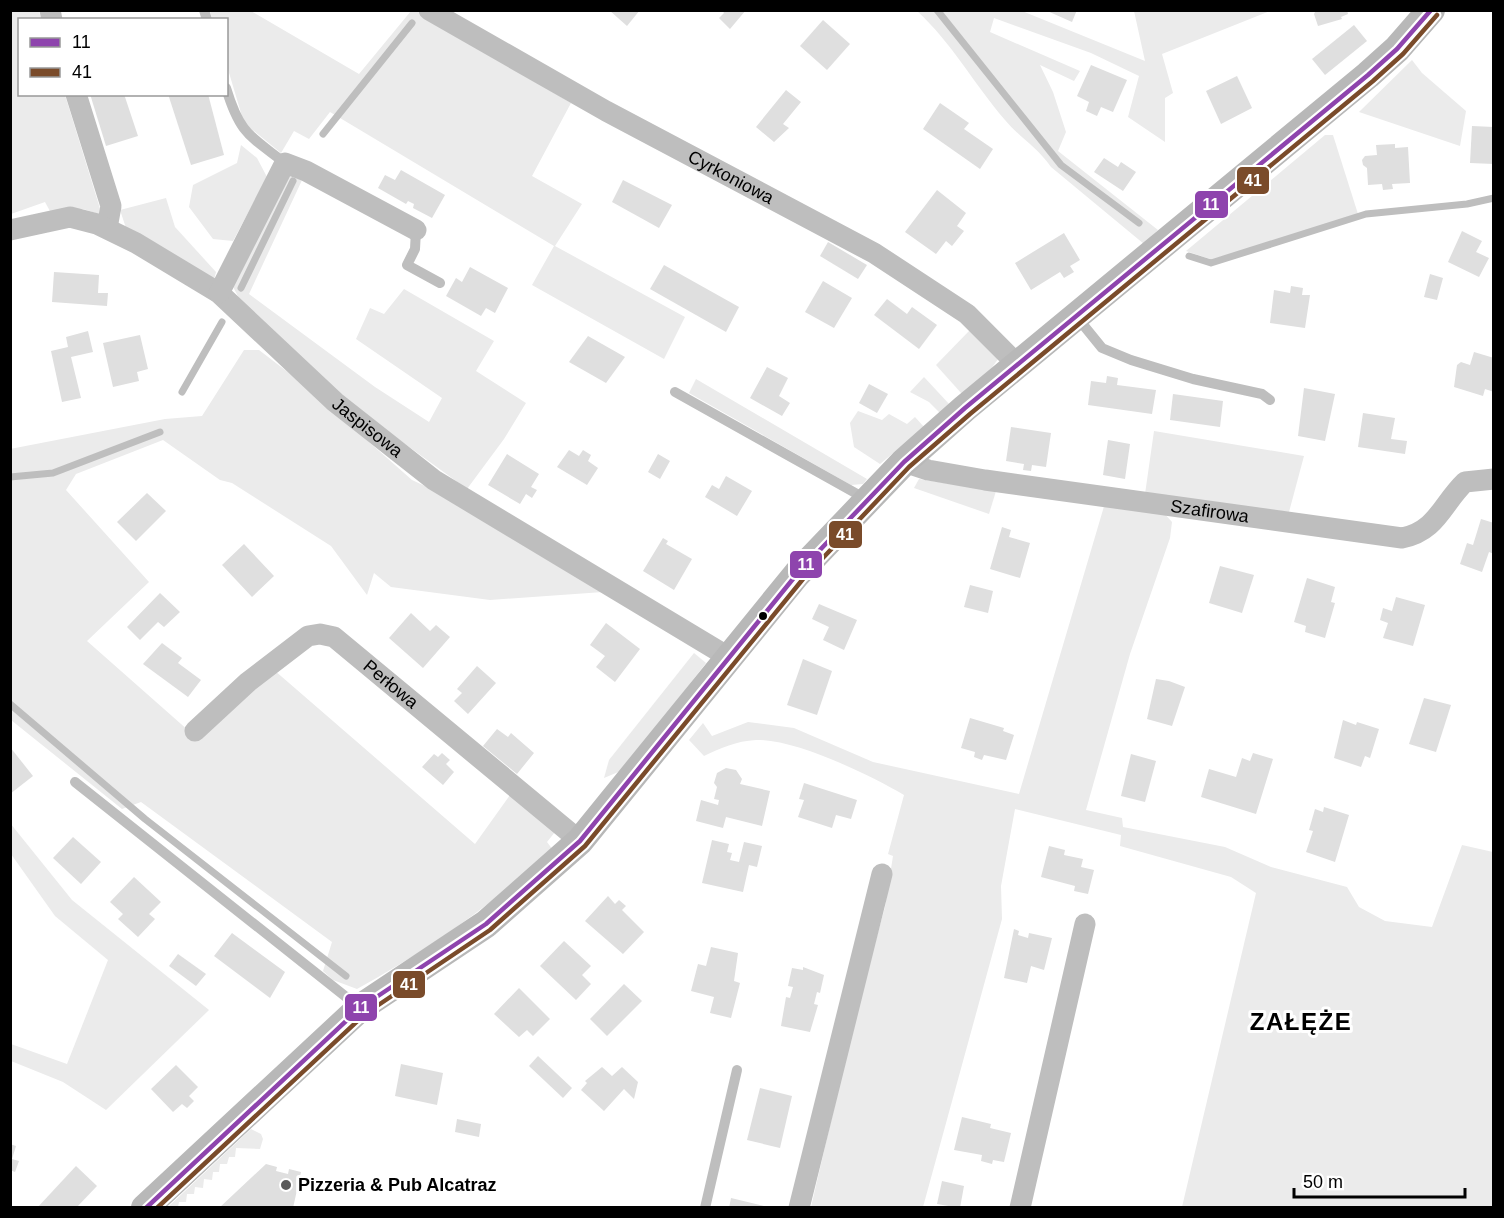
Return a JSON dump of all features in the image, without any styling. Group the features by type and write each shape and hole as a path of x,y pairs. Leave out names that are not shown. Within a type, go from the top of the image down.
{"street":[{"name":"Cyrkoniowa","path":"429,10 606,111 873,253 967,314 1017,364"},
{"path":"144,1208 360,1008 486,924 580,842 797,574 904,462 1017,364 1368,75 1397,49 1431,10"},
{"path":"77,96 111,206 107,228"},
{"path":"219,293 285,163 306,171 416,230"},
{"name":"Jaspisowa","path":"10,230 70,217 107,228 219,293 335,402 434,480 730,658"},
{"name":"Szafirowa","path":"904,462 928,470 986,480 1402,538 1418,535 1428,528 1465,482 1494,479"},
{"name":"Perłowa","path":"195,731 248,682 308,636 320,634 334,637 580,842"},
{"path":"799,1208 882,874"},
{"path":"1020,1208 1085,924"}],"lane":[{"path":"228,94 235,117 242,129 285,163"},
{"path":"416,230 415,249 407,265 440,283"},
{"path":"1076,316 1102,348 1131,360 1193,379 1262,394 1270,400"},
{"path":"675,392 867,500"},
{"path":"75,782 360,1008"},
{"path":"705,1208 737,1070"}],"shaded area":[{"path":"10,11 39,11 41,18 18,18 18,96 65,96 102,215 83,209 51,213 45,202 11,214"},
{"path":"210,11 251,11 359,74 411,11 416,11 571,103 532,176 582,204 555,246 685,317 664,359 532,285 554,246 330,112 309,139 294,131 281,153 244,123 228,69 228,18 212,18"},
{"path":"917,11 1022,11 1145,61 1134,11 1270,11 1162,54 1173,93 1165,98 1165,142 1128,117 1139,76 1091,53 994,18 990,32 1080,71 1074,81 1040,65 1053,92 1066,132 1058,151 1158,230 1144,244 1051,167 1010,126 941,36"},
{"path":"1412,60 1422,73 1466,111 1460,146 1359,112"},
{"path":"1325,135 1333,135 1358,214 1213,260 1186,251"},
{"path":"241,145 257,158 267,177 233,241 213,239 189,207 193,185 237,163"},
{"path":"290,175 303,178 249,294 375,387 429,422 442,398 356,339 370,308 384,314 404,289 494,341 476,371 526,403 504,439 467,489 335,393 240,300 232,285"},
{"path":"166,198 175,227 216,272 214,280 126,228 120,210"},
{"path":"970,330 998,359 991,369 962,394 936,365"},
{"path":"244,350 259,350 302,383 412,480 440,493 603,592 490,600 391,587 374,573 367,595 331,546 232,483 220,480 163,440 76,474 66,490 149,582 87,641 198,739 274,670 475,844 510,795 555,832 547,842 553,850 507,889 409,959 357,989 333,980 323,971 332,942 141,802 122,809 11,720 10,449 165,419 202,416"},
{"path":"924,377 950,405 941,414 929,402 910,392"},
{"path":"696,379 867,479 863,484 851,485 689,393"},
{"path":"858,411 882,420 889,414 907,424 915,417 924,427 880,464 854,447 850,423"},
{"path":"1154,431 1304,456 1289,512 1145,494"},
{"path":"919,479 996,491 989,514 914,488"},
{"path":"1105,503 1164,513 1172,522 1170,538 1130,654 1086,810 1122,818 1123,827 1225,847 1271,867 1347,887 1359,907 1385,921 1432,927 1462,845 1493,852 1493,1207 1182,1207 1256,893 1231,877 1120,846 1121,835 1015,809 1001,886 1002,919 923,1207 811,1207 859,1001 885,907 893,856 888,854 904,795 853,769 791,745 756,740 729,745 704,756 689,740 703,723 712,736 748,722 794,728 873,762 1019,794"},
{"path":"694,653 706,663 623,770 604,778 609,760"},
{"path":"10,823 72,900 209,1010 106,1110 63,1082 11,1061 11,1044 67,1064 108,960 55,916 11,854"},
{"path":"251,1129 261,1134 263,1139 260,1149 236,1148 235,1157 229,1157 227,1164 220,1164 219,1172 213,1172 212,1180 204,1179 203,1188 195,1187 194,1194 187,1194 186,1202 179,1202 178,1207 168,1207"}],"building":[{"path":"609,10 640,10 627,26"},
{"path":"722,10 746,10 730,29 719,18 724,13"},
{"path":"1045,10 1077,10 1072,22"},
{"path":"1316,10 1347,10 1348,14 1341,17 1342,19 1318,26 1314,14"},
{"path":"823,20 850,44 827,70 800,46"},
{"path":"1354,25 1367,41 1325,75 1312,59"},
{"path":"1091,65 1127,80 1113,112 1101,107 1097,116 1086,111 1089,102 1077,96"},
{"path":"1237,76 1252,108 1221,124 1206,91"},
{"path":"786,90 801,102 783,124 789,128 774,142 756,127"},
{"path":"91,96 125,96 138,136 106,146"},
{"path":"169,96 209,96 224,155 191,165"},
{"path":"940,103 969,123 964,129 993,149 980,169 923,129"},
{"path":"1472,126 1494,127 1494,164 1470,163"},
{"path":"1395,144 1395,148 1408,147 1410,183 1392,184 1393,189 1383,190 1382,184 1368,185 1367,168 1363,165 1362,160 1365,156 1377,155 1376,145"},
{"path":"1104,158 1118,167 1121,162 1136,172 1123,191 1094,172"},
{"path":"401,170 445,195 432,218 413,208 414,204 408,201 406,204 378,188 385,175 395,180"},
{"path":"623,180 672,205 659,228 612,202"},
{"path":"937,190 966,213 957,226 964,231 952,246 946,241 936,254 905,232"},
{"path":"1462,231 1482,241 1476,252 1489,258 1479,277 1448,262"},
{"path":"1064,233 1080,260 1070,266 1074,272 1064,278 1060,272 1031,290 1015,263"},
{"path":"828,242 867,265 858,279 820,256"},
{"path":"664,265 739,307 726,332 650,289"},
{"path":"470,267 508,288 495,313 486,308 481,316 446,296 456,278 462,282"},
{"path":"54,272 99,275 98,293 108,293 107,306 52,302"},
{"path":"1430,274 1443,278 1437,300 1424,297"},
{"path":"823,281 852,298 834,328 805,312"},
{"path":"1291,286 1303,288 1302,295 1310,295 1305,328 1270,323 1274,290 1290,293"},
{"path":"887,299 907,314 912,307 937,325 919,349 874,315"},
{"path":"88,331 93,352 71,357 81,398 62,402 51,351 68,347 66,337"},
{"path":"140,335 148,369 137,372 139,381 113,387 103,343"},
{"path":"588,336 625,357 606,383 569,362"},
{"path":"1474,352 1494,358 1494,392 1485,389 1483,396 1454,387 1457,365 1461,362 1470,365"},
{"path":"767,367 788,378 779,396 790,403 782,416 750,398"},
{"path":"1107,376 1118,378 1117,385 1156,390 1152,414 1088,405 1091,381 1106,383"},
{"path":"869,384 888,394 877,413 859,403"},
{"path":"1304,388 1335,394 1325,441 1298,436"},
{"path":"1173,394 1223,401 1220,427 1170,420"},
{"path":"1363,413 1395,418 1391,439 1407,441 1405,454 1358,447"},
{"path":"1011,427 1051,433 1046,467 1032,465 1031,471 1023,470 1024,464 1006,461"},
{"path":"1108,440 1130,444 1125,479 1103,475"},
{"path":"569,450 579,456 583,450 591,455 588,461 598,468 587,485 557,467"},
{"path":"507,454 539,474 531,487 537,490 532,498 526,494 520,504 488,485"},
{"path":"658,454 670,461 660,479 648,472"},
{"path":"726,476 752,491 737,516 705,497 712,485 719,489"},
{"path":"147,493 166,511 136,541 117,522"},
{"path":"1481,519 1494,523 1494,554 1489,552 1482,572 1460,564 1467,543 1473,545"},
{"path":"1002,527 1011,530 1009,537 1030,543 1020,578 990,569"},
{"path":"663,538 668,541 666,544 692,559 674,590 643,571"},
{"path":"244,544 274,576 252,597 222,565"},
{"path":"1220,566 1254,575 1242,613 1209,603"},
{"path":"1307,578 1335,587 1331,602 1335,603 1325,638 1305,632 1306,626 1294,622"},
{"path":"970,585 993,591 988,613 964,607"},
{"path":"160,593 180,612 164,627 158,622 140,640 127,627"},
{"path":"1396,597 1425,605 1413,646 1383,638 1388,623 1380,620 1383,608 1392,611"},
{"path":"819,604 857,620 844,650 823,640 829,627 812,619"},
{"path":"411,613 430,631 436,625 450,637 423,668 389,638"},
{"path":"606,623 640,649 615,682 596,667 605,656 590,645"},
{"path":"162,643 182,658 178,663 201,680 188,697 143,664"},
{"path":"803,659 832,671 817,715 787,705"},
{"path":"477,666 496,683 468,714 454,701 462,693 457,689"},
{"path":"1156,679 1185,687 1172,726 1147,719"},
{"path":"1424,698 1451,705 1436,752 1409,744"},
{"path":"970,718 1004,728 1003,731 1014,735 1006,760 984,755 982,760 974,757 975,752 961,748"},
{"path":"1343,720 1379,729 1370,758 1365,756 1361,767 1334,758"},
{"path":"497,729 508,737 511,733 534,753 517,774 483,746"},
{"path":"10,747 33,776 10,794"},
{"path":"442,753 450,760 446,764 454,772 443,785 422,767 434,754 438,757"},
{"path":"1253,753 1273,759 1256,814 1201,797 1209,769 1236,777 1242,758 1250,761"},
{"path":"1131,754 1156,761 1145,802 1121,796"},
{"path":"726,768 736,770 742,779 740,784 770,791 762,826 726,817 723,828 696,821 701,800 718,805 719,800 714,799 717,787 714,783 717,773"},
{"path":"804,783 857,800 851,819 836,815 832,828 798,817 804,800 799,799"},
{"path":"1324,807 1349,815 1335,862 1306,852 1313,831 1309,830 1315,809 1323,812"},
{"path":"73,837 101,862 81,884 53,858"},
{"path":"712,840 729,844 727,852 732,853 730,860 739,862 744,842 762,846 757,867 749,865 743,892 702,883"},
{"path":"1049,846 1065,850 1064,855 1083,859 1081,867 1094,870 1088,894 1074,891 1075,886 1041,877"},
{"path":"134,877 161,902 149,914 155,919 138,937 118,919 123,914 110,902"},
{"path":"608,896 615,904 619,900 626,906 622,910 644,932 623,954 585,921"},
{"path":"1014,929 1019,931 1018,935 1028,938 1029,933 1052,938 1044,970 1031,966 1027,983 1004,978"},
{"path":"232,933 285,972 270,998 214,956"},
{"path":"564,941 591,966 582,975 591,984 576,1000 540,966"},
{"path":"711,947 738,953 734,981 740,983 731,1018 710,1013 714,997 691,991 698,964 706,966"},
{"path":"178,954 206,974 196,986 169,966"},
{"path":"803,967 824,975 820,993 817,992 814,1004 818,1005 810,1032 781,1026 786,997 790,998 793,987 788,986 792,968 803,970"},
{"path":"624,984 642,1001 607,1036 590,1019"},
{"path":"519,988 550,1019 533,1036 527,1030 519,1037 494,1014"},
{"path":"538,1056 572,1088 563,1098 529,1066"},
{"path":"401,1064 443,1073 437,1105 395,1096"},
{"path":"176,1065 198,1087 189,1096 194,1101 187,1108 182,1104 173,1112 151,1089"},
{"path":"602,1067 612,1076 622,1067 638,1082 634,1099 624,1089 604,1111 581,1090 587,1083 585,1081"},
{"path":"760,1088 792,1096 780,1148 747,1140"},
{"path":"962,1117 991,1124 990,1128 1011,1133 1004,1162 993,1160 992,1164 981,1161 982,1155 954,1150"},
{"path":"457,1119 481,1124 479,1137 455,1132"},
{"path":"10,1144 16,1146 12,1159 19,1161 15,1172 10,1170"},
{"path":"266,1164 277,1167 276,1171 288,1174 289,1169 301,1172 293,1208 219,1208"},
{"path":"76,1166 97,1186 76,1208 37,1208"},
{"path":"942,1181 964,1186 960,1208 937,1204"},
{"path":"731,1198 768,1207 768,1208 729,1208"}],"waterway":[{"path":"937,10 1061,165 1139,223"},
{"path":"323,134 412,23"},
{"path":"241,288 293,181"},
{"path":"1189,256 1211,263 1366,214 1467,204 1494,198"},
{"path":"182,392 222,322"},
{"path":"10,477 53,473 160,432"},
{"path":"10,704 145,819 346,976"}],"transit line":[{"name":"11","path":"146,1208 360,1008 486,924 580,841 797,574 904,462 965,408 1368,75 1397,49 1431,10"},
{"name":"41","path":"157,1208 365,1014 490,930 585,846 803,579 909,467 1373,81 1403,54 1437,15"}],"place":[{"name":"Pizzeria & Pub Alcatraz","path":"286,1185"}],"district":[{"name":"ZAŁĘŻE","path":"1301,1021"}]}
